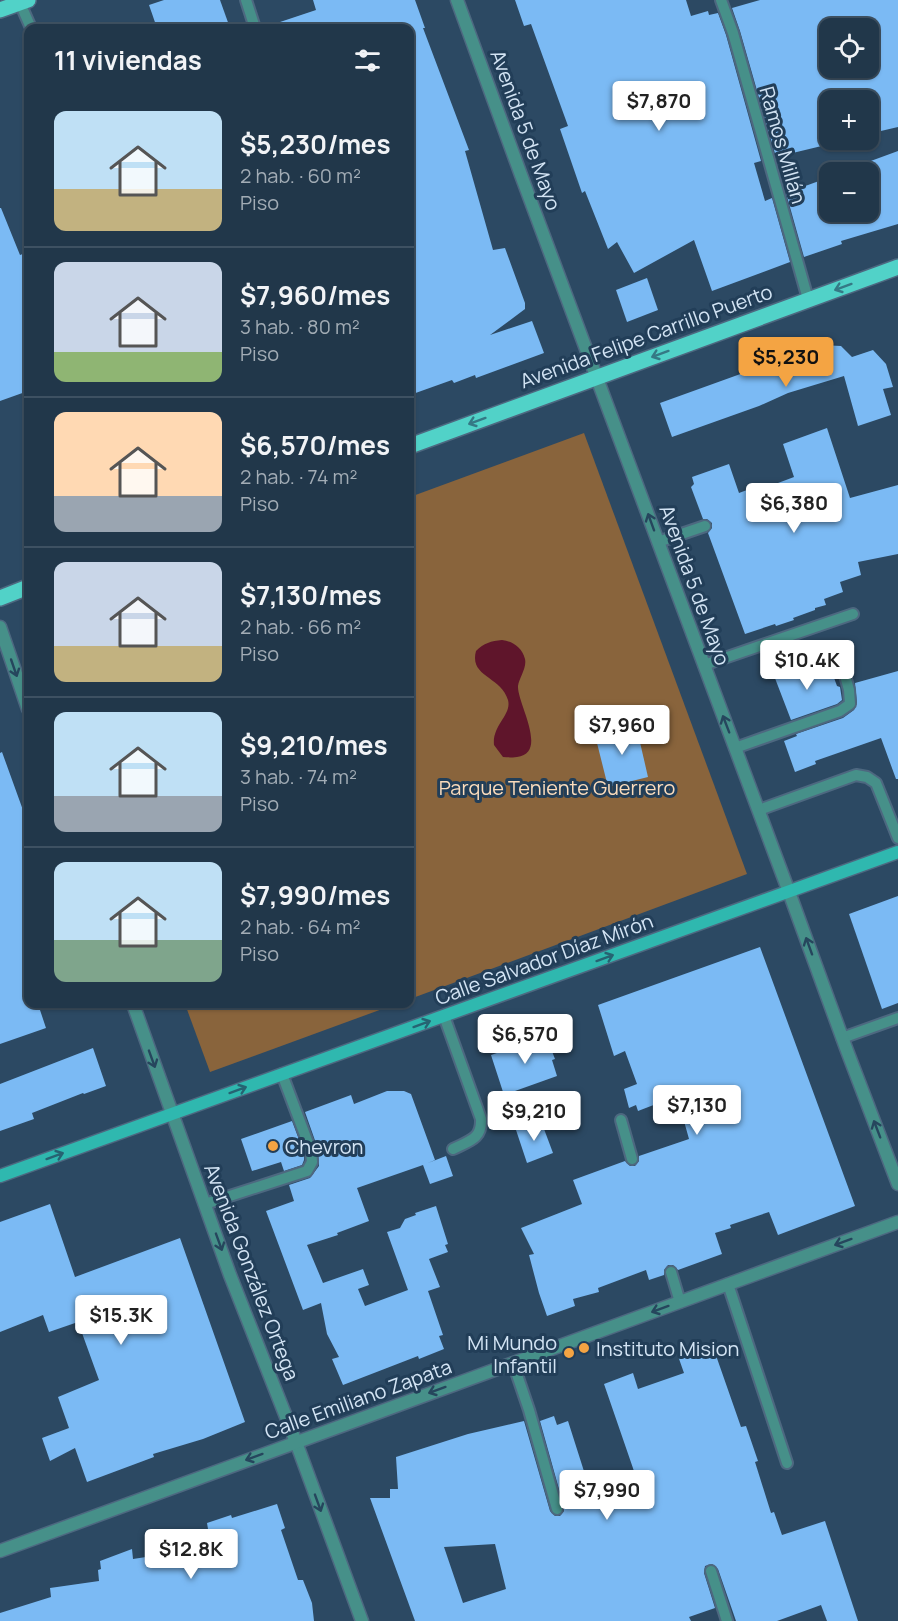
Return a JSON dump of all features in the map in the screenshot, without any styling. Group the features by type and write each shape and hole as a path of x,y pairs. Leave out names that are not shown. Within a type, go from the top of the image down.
{"main road":[{"path":"0,10 24,1"},
{"name":"Avenida Felipe Carrillo Puerto","path":"414,445 898,267"},
{"path":"0,598 24,589"},
{"name":"Calle Salvador Díaz Mirón","path":"0,1176 898,852"}],"street":[{"name":"Avenida 5 de Mayo","path":"457,0 898,1184"},
{"path":"0,627 24,697"},
{"name":"Avenida González Ortega","path":"133,1008 230,1275 296,1442 362,1621"},
{"name":"Calle Emiliano Zapata","path":"0,1551 898,1222"}],"lane":[{"path":"246,0 254,24"},
{"name":"Ramos Millán","path":"722,0 808,299"},
{"path":"24,1 30,24"},
{"path":"763,507 790,498"},
{"path":"658,542 705,526"},
{"path":"704,665 853,614"},
{"path":"735,748 840,711 850,704 844,672"},
{"path":"759,810 856,775 867,777 876,783 898,838"},
{"path":"444,1016 481,1119 478,1136 453,1149"},
{"path":"842,1038 898,1018"},
{"path":"205,1204 306,1171 312,1162 311,1151 282,1074"},
{"path":"621,1120 632,1159"},
{"path":"671,1272 680,1302"},
{"path":"728,1284 787,1463"},
{"path":"513,1363 557,1509"},
{"path":"711,1571 727,1621"}],"green space":[{"name":"Parque Teniente Guerrero","path":"584,433 747,874 414,998 414,496"},
{"path":"186,1008 385,1008 210,1072"}],"shaded area":[{"path":"502,640 516,645 522,651 525,659 518,686 529,726 531,747 526,753 515,757 503,757 494,745 496,732 507,711 508,700 499,686 481,672 475,660 476,651 482,646"}],"building":[{"path":"164,0 220,0 229,24 156,24 149,5"},
{"path":"313,0 415,0 425,28 423,28 469,150 465,151 493,250 505,248 525,303 525,309 490,335 532,321 544,353 476,378 475,375 454,383 452,380 414,394 414,24 274,24 316,10"},
{"path":"515,0 686,0 691,16 708,11 709,15 718,13 761,161 754,163 765,201 772,198 790,262 712,291 694,240 634,273 617,242 608,249 585,191 582,193 560,129 568,126 531,24 524,26"},
{"path":"760,0 898,0 898,127 879,131 879,90 819,90 819,147 776,157 732,8"},
{"path":"898,151 898,224 841,241 842,244 804,257 786,193 819,181 819,222 879,222 879,162 868,162"},
{"path":"1,208 20,255 24,254 24,392 0,401"},
{"path":"647,278 658,310 627,322 616,290"},
{"path":"821,345 841,346 852,357 873,350 886,364 893,387 883,389 891,415 858,426 844,376 788,393 759,406 672,437 660,403"},
{"path":"827,428 850,498 898,485 898,554 858,562 861,575 840,582 843,592 824,599 826,605 793,618 794,620 745,634 708,533 712,528 712,523 703,519 691,487 694,484 692,477 729,464 739,493 755,487 757,491 794,477 783,444","holes":["788,491 794,492 797,500 793,505 765,514 756,510 756,505 760,500"]},
{"path":"791,667 792,671 801,667 805,677 830,667 837,686 840,687 842,700 837,704 791,720 773,673"},
{"path":"898,671 898,779 896,779 881,738 815,761 816,764 795,772 784,741 797,736 796,734 843,718 854,710 857,703 855,683"},
{"path":"636,725 648,777 608,787 595,735"},
{"path":"2,752 24,813 24,1008 39,1008 46,1028 0,1044 0,753"},
{"path":"898,896 898,1003 882,1009 849,914"},
{"path":"760,947 855,1206 778,1235 769,1212 730,1225 731,1228 715,1233 722,1254 678,1270 673,1265 668,1265 664,1270 664,1275 649,1280 646,1270 598,1288 599,1292 573,1299 575,1306 547,1316 529,1255 534,1254 521,1228 582,1204 573,1180 625,1161 630,1166 635,1166 639,1161 639,1156 689,1139 677,1096 638,1111 636,1105 629,1108 624,1089 637,1084 625,1051 614,1056 598,1005"},
{"path":"546,1036 555,1059 552,1060 557,1076 504,1095 491,1055"},
{"path":"93,1048 106,1086 32,1113 34,1119 0,1131 0,1084"},
{"path":"387,1091 404,1091 411,1094 435,1160 428,1163 446,1156 453,1176 430,1184 423,1165 357,1188 369,1221 337,1233 338,1235 307,1245 323,1283 363,1269 369,1285 358,1289 365,1306 408,1290 387,1232 400,1228 405,1219 416,1215 415,1213 436,1206 448,1244 445,1245 448,1252 429,1259 440,1287 428,1291 443,1335 439,1336 444,1349 419,1359 418,1356 343,1385 332,1359 339,1357 327,1334 321,1303 303,1310 266,1211 294,1201 289,1185 310,1178 319,1166 318,1149 305,1112 351,1095 354,1104"},
{"name":"Chevron","path":"292,1121 304,1153 302,1165 284,1171 281,1162 252,1171 241,1139"},
{"path":"541,1121 553,1153 527,1163 516,1130"},
{"path":"50,1204 75,1277 180,1238 245,1422 203,1439 153,1454 154,1457 87,1482 75,1448 50,1461 42,1438 69,1428 58,1397 99,1380 78,1322 49,1332 43,1315 0,1332 0,1222"},
{"path":"712,1344 741,1427 746,1426 758,1461 755,1462 771,1513 774,1512 782,1535 825,1521 858,1621 827,1621 821,1605 777,1621 736,1621 718,1569 712,1564 705,1566 704,1573 715,1608 689,1617 691,1621 415,1621 370,1498 390,1498 390,1489 398,1489 396,1457 468,1434 524,1421 550,1511 555,1516 560,1516 564,1507 540,1421 554,1416 557,1425 568,1421 589,1487 635,1474 604,1384 633,1373 638,1389 684,1373 678,1356","holes":["495,1544 506,1589 463,1603 444,1547"]},
{"path":"277,1504 285,1528 281,1530 298,1580 303,1580 312,1603 314,1621 0,1621 0,1613 51,1597 50,1588 99,1581 100,1561 132,1549 133,1559 172,1553 171,1535 187,1530 208,1529 207,1523"}],"place":[{"name":"Chevron","path":"273,1146"},
{"name":"Instituto Mision","path":"584,1348"},
{"name":"Mi Mundo Infantil","path":"569,1353"}]}
